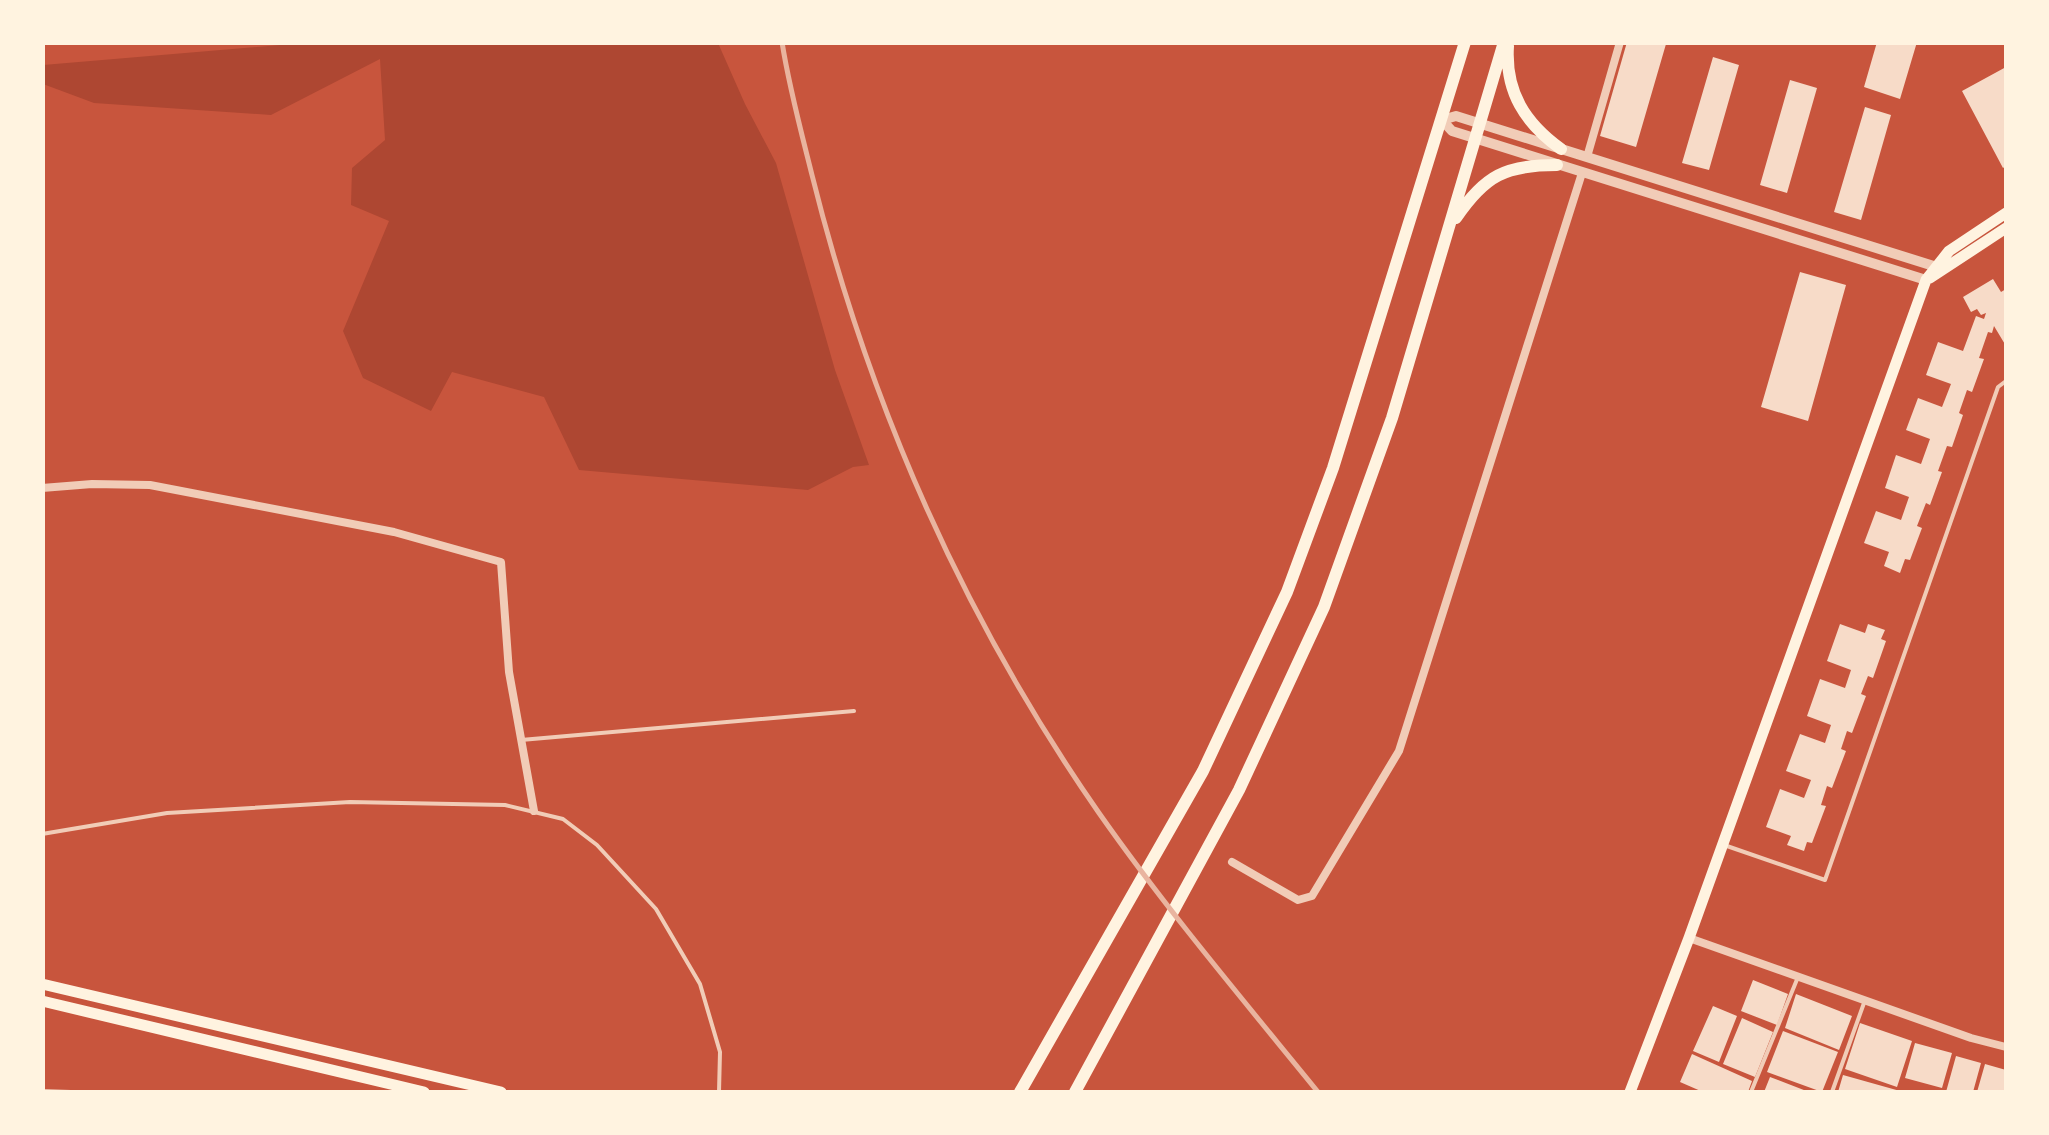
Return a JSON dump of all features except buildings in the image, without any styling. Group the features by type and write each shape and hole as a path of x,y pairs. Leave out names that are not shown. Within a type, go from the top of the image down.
{"main road":[{"path":"1020,1092 1172,829 1261,652 1333,468 1465,42"},
{"path":"1075,1092 1239,790 1324,607 1371,481 1506,42"},
{"path":"1506,42 1512,88 1522,113 1538,132 1561,149"},
{"path":"1449,228 1482,184 1505,170 1557,165"},
{"path":"1630,1092 1926,280 1966,237 2006,213"},
{"path":"1940,268 2006,228"},
{"path":"42,984 502,1092"},
{"path":"42,1001 424,1092"}],"street":[{"path":"1587,157 1620,42"},
{"path":"1926,280 1476,139 1452,131 1442,120 1456,116 1940,268"},
{"path":"1232,862 1298,900 1312,896 1399,751 1582,173"},
{"path":"42,488 150,485 394,532 500,562 509,672 534,811"},
{"path":"1689,938 1971,1038 2006,1046"}],"lane":[{"path":"1723,844 1825,880 1998,387 2006,381"},
{"path":"521,740 854,712"},
{"path":"42,834 167,813 350,802 505,805 563,819 597,845 656,908 700,984 712,1017 720,1052 721,1091"},
{"path":"1751,1092 1798,977"},
{"path":"1832,1092 1864,1000"},
{"path":"42,1092 72,1092"}],"shaded area":[{"path":"315,42 718,43 776,163 835,370 869,465 853,467 808,490 579,470 544,397 452,372 431,411 363,378 343,331 389,221 351,205 352,168 385,140 380,59 271,115 94,103 43,84 43,65"}],"railway":[{"path":"782,42 812,175 862,344 926,507 964,586 1005,664 1099,813 1179,920 1318,1092"}]}
